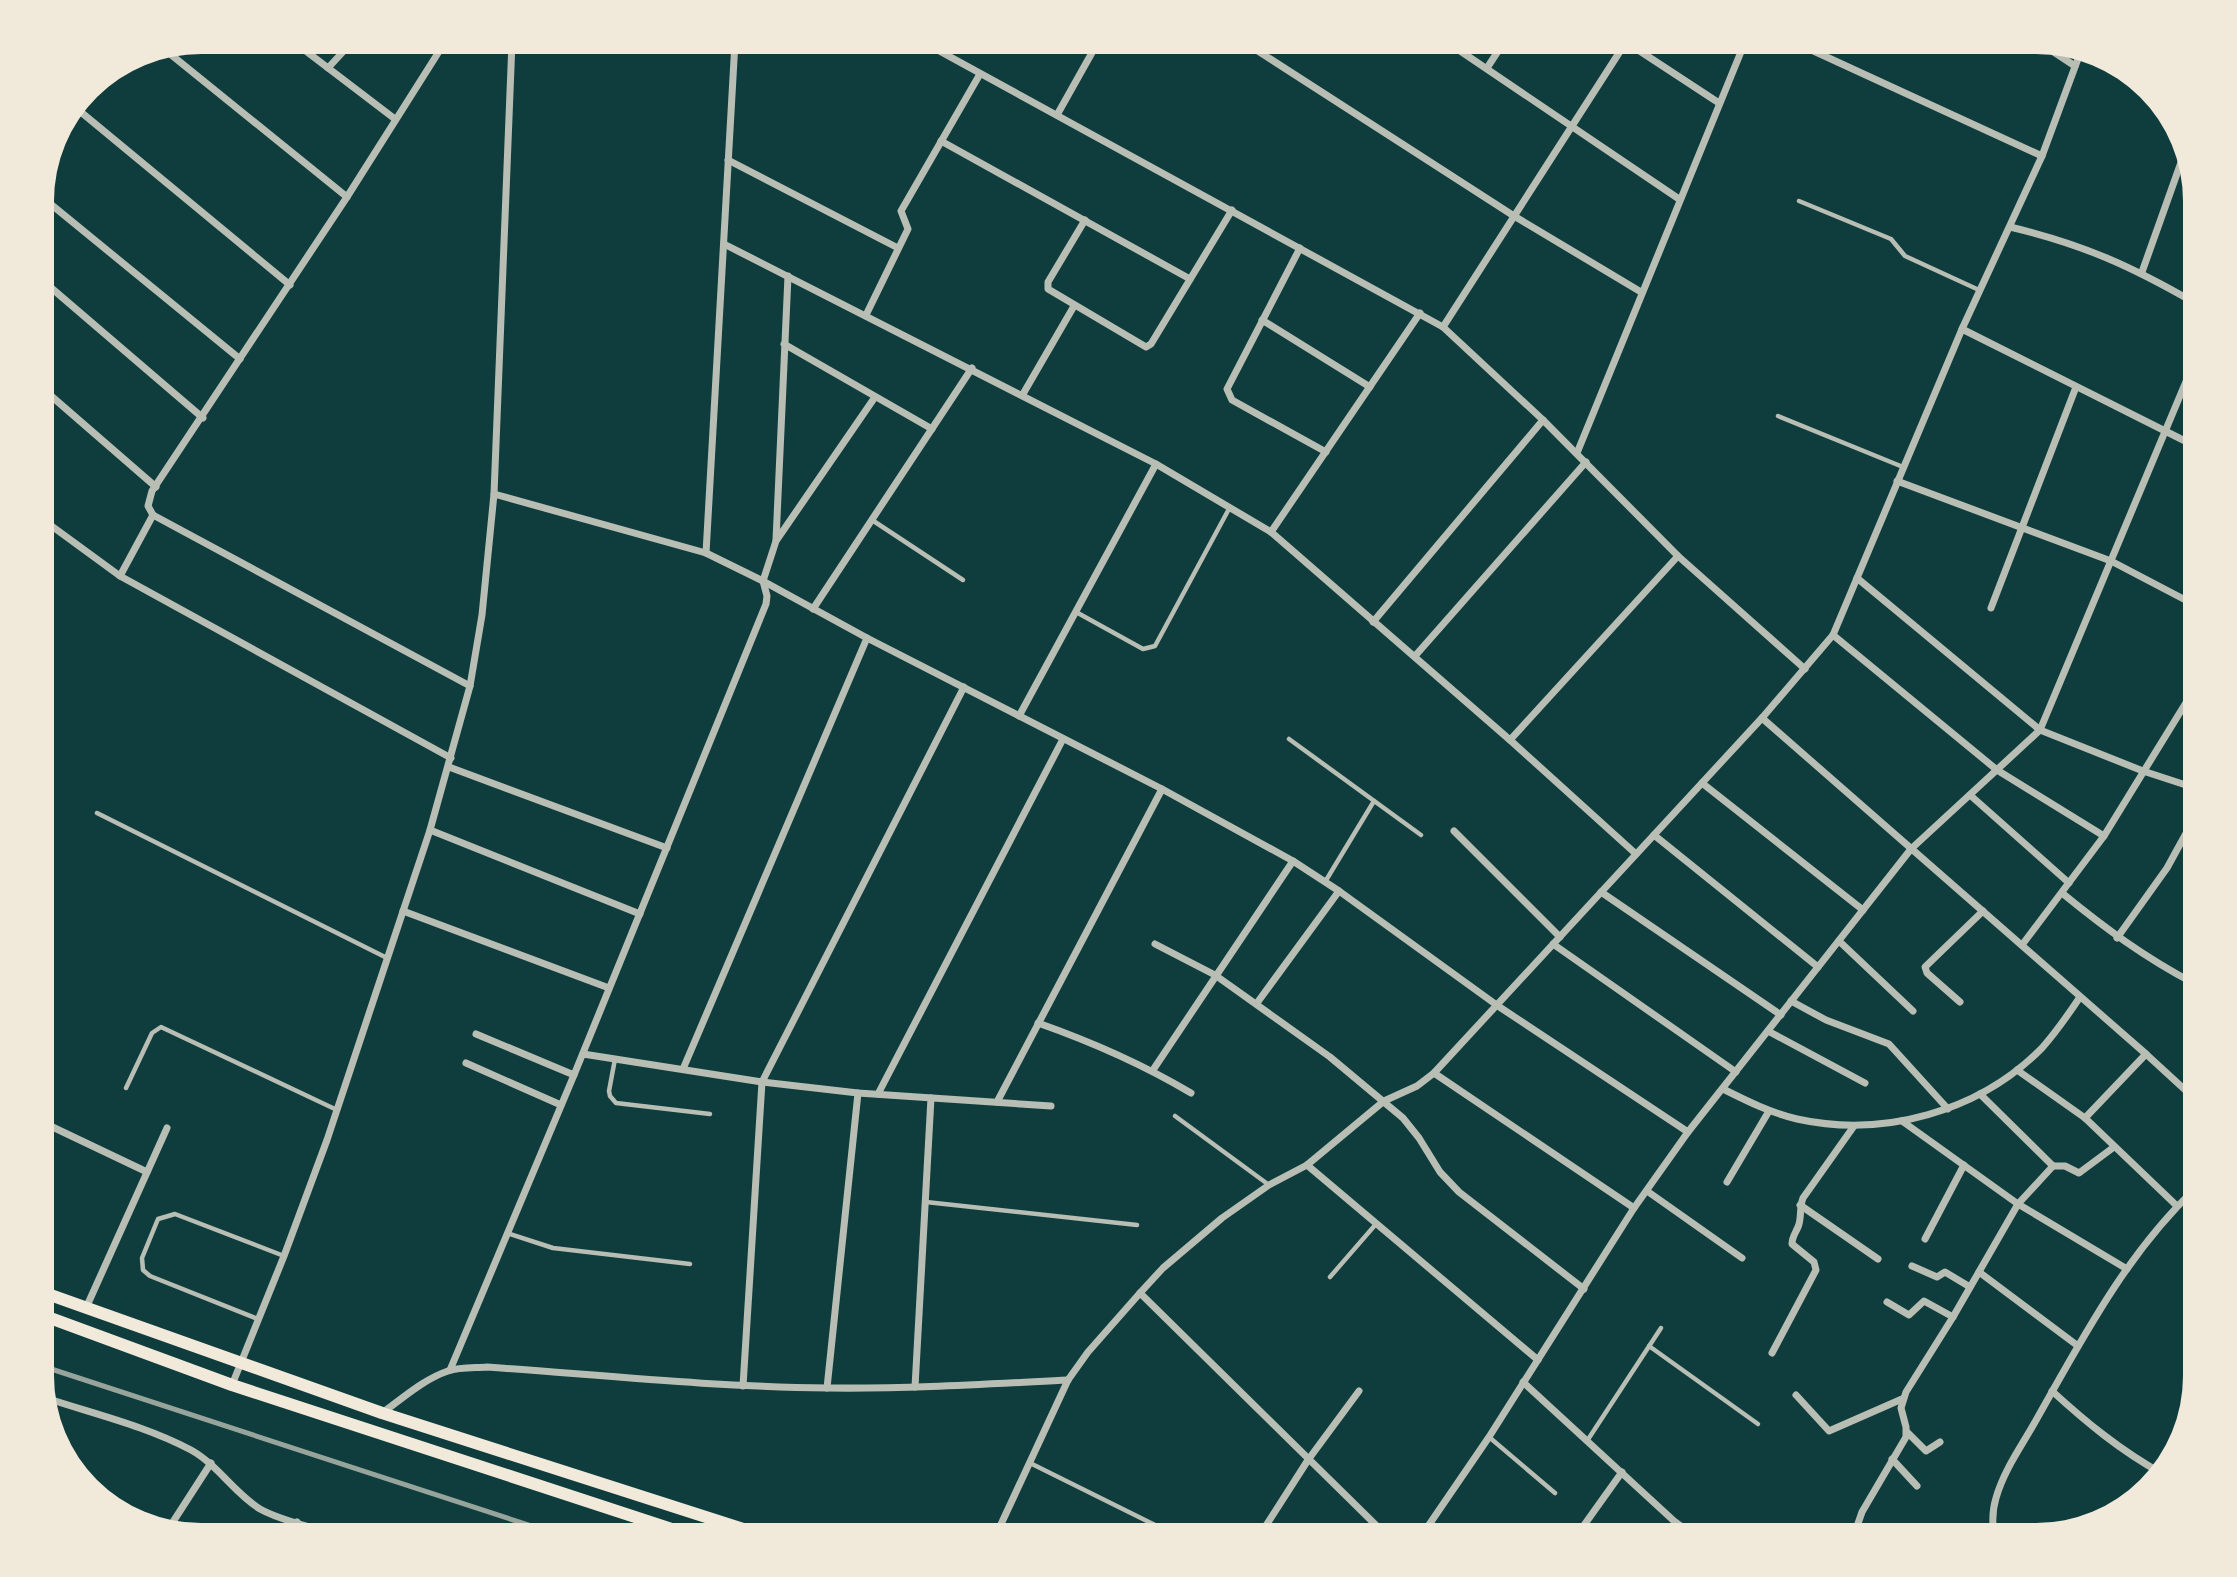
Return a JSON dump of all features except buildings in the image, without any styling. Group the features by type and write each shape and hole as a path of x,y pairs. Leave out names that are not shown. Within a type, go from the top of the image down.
{"main road":[{"path":"55,1297 382,1413 725,1523"},
{"path":"55,1320 232,1385 653,1523"}],"street":[{"path":"1263,54 1514,216 1641,292"},
{"path":"1466,54 1679,199"},
{"path":"1487,68 1496,54"},
{"path":"1443,327 1618,54"},
{"path":"1645,54 1719,103"},
{"path":"1577,453 1740,54"},
{"path":"1820,54 2042,156"},
{"path":"311,55 395,119"},
{"path":"328,68 340,55"},
{"path":"437,55 148,501 153,515 471,686"},
{"path":"232,1385 284,1256 337,1110 430,830 471,686 482,615 494,494 511,55"},
{"path":"706,553 734,55"},
{"path":"950,55 1443,327 1543,419 1678,556 1805,669"},
{"path":"1057,115 1091,55"},
{"path":"174,57 347,197"},
{"path":"2061,57 2075,66"},
{"path":"1002,1523 1068,1380 1088,1352 1140,1293 1191,1243 1222,1218 1269,1185 1307,1165 1384,1101 1417,1086 1434,1073 1762,718 1833,635 1962,329 2042,156 2078,60"},
{"path":"866,315 908,229 901,211 981,74"},
{"path":"83,114 290,285"},
{"path":"942,141 1190,279"},
{"path":"729,160 898,248"},
{"path":"2142,272 2179,168"},
{"path":"55,208 240,359"},
{"path":"1085,220 1048,285 1049,291 1146,348 1151,344 1232,210"},
{"path":"2010,227 2077,245 2142,272 2183,296"},
{"path":"724,244 1156,464 1271,532 1415,656 1636,854"},
{"path":"1300,248 1228,385 1227,393 1233,400 1326,452"},
{"path":"450,1370 583,1054 766,604 763,581 776,541 788,275"},
{"path":"55,291 203,418"},
{"path":"1023,394 1074,306"},
{"path":"1271,532 1420,313"},
{"path":"1262,320 1370,387"},
{"path":"1962,329 2183,439"},
{"path":"784,344 932,429"},
{"path":"813,609 972,369"},
{"path":"1991,608 2076,387"},
{"path":"1431,1523 1489,1437 1634,1209 1688,1132 1911,849 2040,730 2183,389"},
{"path":"776,541 875,397"},
{"path":"55,399 156,487"},
{"path":"1373,622 1543,419"},
{"path":"1415,656 1586,462"},
{"path":"1019,716 1156,464"},
{"path":"1897,481 2110,561 2183,599"},
{"path":"494,494 706,553 1162,789 1293,861 1498,1006 1688,1132"},
{"path":"120,576 153,515"},
{"path":"55,528 120,576 451,758"},
{"path":"1510,740 1678,556"},
{"path":"1857,578 2040,730 2183,785"},
{"path":"1833,635 1997,769 2104,836"},
{"path":"683,1069 867,638"},
{"path":"743,1385 762,1082 964,687"},
{"path":"2022,945 2104,836 2183,707"},
{"path":"1762,718 2183,1088"},
{"path":"878,1094 1063,739"},
{"path":"449,767 667,848"},
{"path":"1702,783 1863,910"},
{"path":"997,1102 1162,789"},
{"path":"1970,795 2068,883"},
{"path":"430,830 640,914"},
{"path":"1454,831 1560,937"},
{"path":"1654,835 1818,967"},
{"path":"2118,938 2167,868 2183,839"},
{"path":"1153,1070 1293,861"},
{"path":"1257,1003 1339,891"},
{"path":"1601,892 1780,1015"},
{"path":"2062,892 2118,938 2183,978"},
{"path":"403,911 609,988"},
{"path":"1960,1002 1927,973 1926,967 1983,911"},
{"path":"1839,941 1913,1011"},
{"path":"1155,944 1215,975 1330,1057 1403,1118 1440,1172 1459,1192 1584,1289"},
{"path":"1553,944 1736,1072"},
{"path":"1723,1089 1769,1111 1796,1119 1854,1126 1902,1121 1948,1109 1980,1094 2017,1070 2062,1024 2080,997"},
{"path":"1791,1001 1826,1020 1889,1044 1948,1109"},
{"path":"1038,1023 1113,1051 1153,1070 1191,1093"},
{"path":"1768,1031 1865,1083"},
{"path":"476,1034 574,1075"},
{"path":"583,1054 762,1082 858,1093 1051,1105"},
{"path":"2085,1118 2146,1054"},
{"path":"466,1063 561,1105"},
{"path":"2017,1070 2085,1118 2177,1206"},
{"path":"1434,1073 1634,1209"},
{"path":"827,1388 858,1093"},
{"path":"1980,1094 2053,1166 2066,1166 2079,1173 2114,1147"},
{"path":"915,1387 932,1098"},
{"path":"1727,1182 1769,1111"},
{"path":"1902,1121 2018,1204 2127,1269"},
{"path":"1772,1353 1816,1270 1814,1262 1792,1244 1791,1240 1798,1226 1800,1205 1854,1126"},
{"path":"55,1128 147,1172"},
{"path":"86,1309 167,1128"},
{"path":"1307,1165 1538,1360"},
{"path":"1925,1240 1964,1165"},
{"path":"1940,1442 1926,1451 1907,1432 1901,1408 1902,1399 2018,1204 2053,1166"},
{"path":"1647,1191 1742,1258"},
{"path":"1992,1523 1996,1497 2005,1474 2078,1346 2127,1269 2183,1200"},
{"path":"1800,1205 1878,1259"},
{"path":"1912,1266 1937,1276 1945,1272 1970,1287"},
{"path":"1979,1272 2078,1346"},
{"path":"1140,1293 1374,1523"},
{"path":"1887,1302 1909,1315 1924,1301 1953,1317"},
{"path":"382,1413 434,1377 450,1370 487,1367 743,1385 827,1388 1068,1380"},
{"path":"1523,1382 1679,1523"},
{"path":"1267,1523 1308,1460 1359,1391"},
{"path":"2052,1391 2094,1430 2150,1467"},
{"path":"1796,1395 1829,1431 1902,1399"},
{"path":"57,1402 159,1434 211,1463 260,1509 301,1523"},
{"path":"1858,1523 1907,1432"},
{"path":"1892,1459 1917,1486"},
{"path":"174,1520 211,1463"},
{"path":"1586,1523 1622,1472"}],"lane":[{"path":"1799,201 1891,239 1905,256 1980,290"},
{"path":"1778,415 1903,467"},
{"path":"1076,612 1143,649 1155,646 1231,506"},
{"path":"872,520 963,580"},
{"path":"1289,740 1421,835"},
{"path":"1325,882 1374,801"},
{"path":"97,813 387,958"},
{"path":"126,1088 152,1033 161,1027 337,1110"},
{"path":"615,1059 609,1091 616,1103 710,1114"},
{"path":"1175,1116 1269,1185"},
{"path":"926,1202 1137,1226"},
{"path":"258,1320 150,1276 143,1270 142,1258 158,1219 175,1214 284,1256"},
{"path":"1330,1277 1376,1224"},
{"path":"507,1233 553,1248 690,1264"},
{"path":"1587,1441 1661,1328"},
{"path":"1649,1346 1758,1424"},
{"path":"1489,1437 1555,1493"},
{"path":"1030,1463 1151,1523"}],"railway":[{"path":"55,1370 522,1523"}]}
